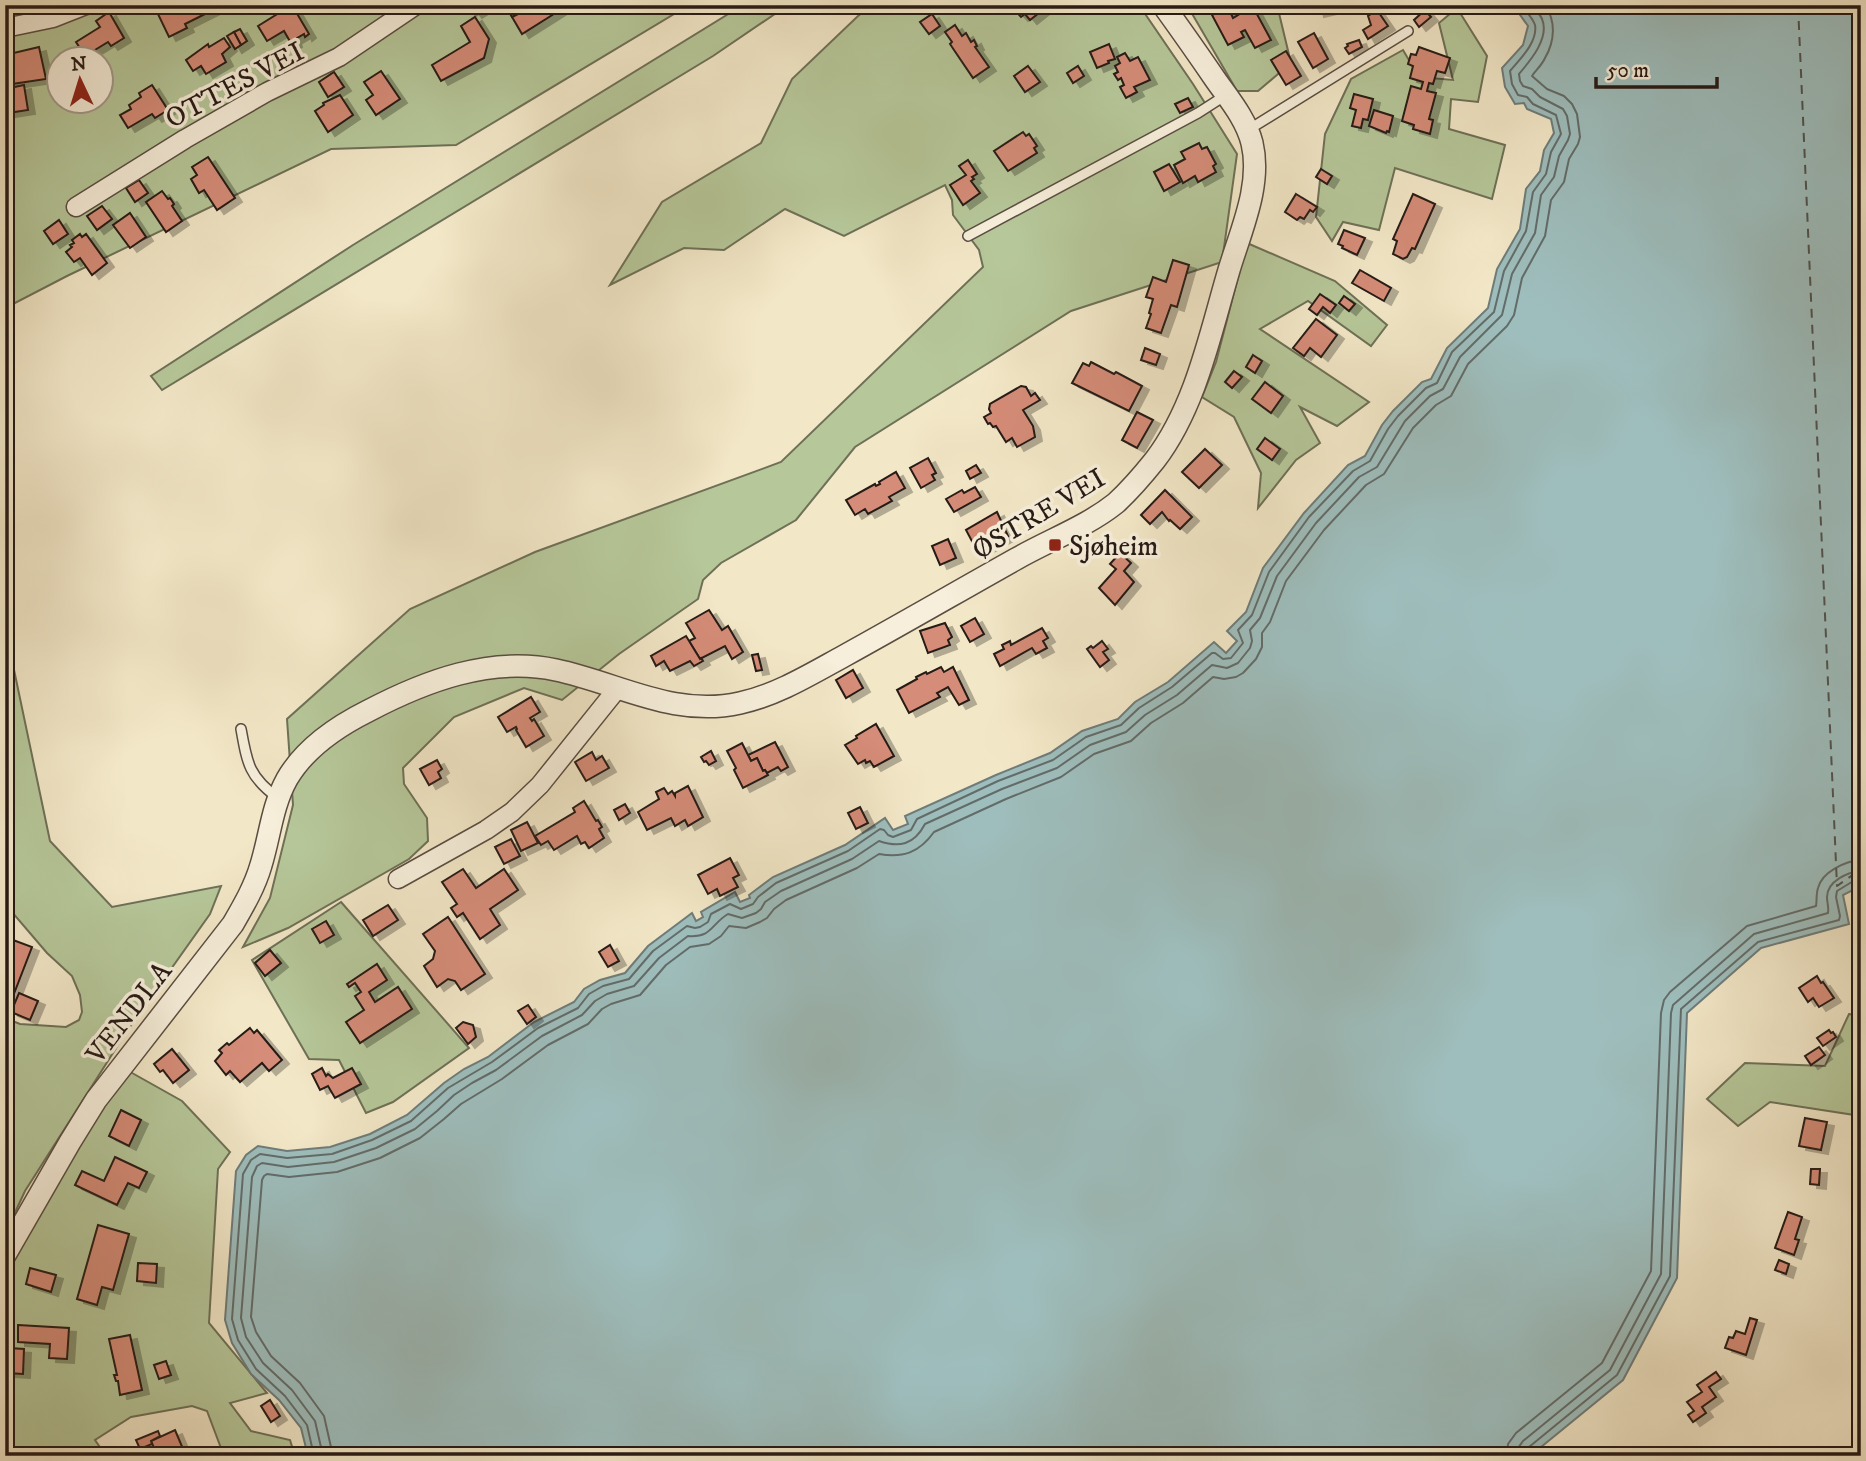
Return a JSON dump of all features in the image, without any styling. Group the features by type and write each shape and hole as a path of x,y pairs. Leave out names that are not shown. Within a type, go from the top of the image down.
{"street":[{"path":"5,28 53,18 86,5"},
{"name":"OTTES VEI","path":"76,207 267,92 339,57 416,5"},
{"name":"ØSTRE VEI","path":"278,798 295,767 330,733 368,710 438,680 487,668 523,666 558,670 649,699 687,706 721,706 758,698 833,662 1093,519 1115,503 1142,476 1166,444 1187,405 1255,180 1254,153 1248,130 1240,114 1163,5"},
{"path":"398,879 486,830 512,812 540,785 617,689"},
{"name":"VENDLA","path":"5,1255 96,1100 222,940 243,907 260,870 278,798"}],"lane":[{"path":"1248,130 1408,32"},
{"path":"968,236 1226,95"},
{"path":"241,729 246,758 252,773 278,798"}],"green space":[{"path":"5,5 689,5 456,145 331,149 9,306 5,311"},
{"path":"743,5 788,5 713,56 162,390 151,376 353,245"},
{"path":"873,5 1139,5 1237,154 1222,262 1071,311 855,447 796,520 721,563 703,580 698,599 619,654 562,700 524,688 454,717 403,768 404,784 427,818 428,841 409,859 288,928 243,947 270,898 293,805 287,719 410,609 535,552 781,462 983,267 979,250 953,215 952,200 945,185 844,236 785,209 724,250 684,248 610,285 662,202 761,143 792,79"},
{"path":"1187,5 1277,5 1291,63 1258,91 1237,91"},
{"path":"1457,8 1487,56 1478,102 1451,99 1449,129 1505,145 1492,199 1395,168 1379,230 1343,222 1332,241 1316,217 1325,134 1351,79 1403,50 1419,77 1453,80 1439,23"},
{"path":"1247,243 1335,281 1387,325 1371,346 1308,301 1260,329 1369,402 1337,426 1300,407 1320,443 1296,460 1258,508 1261,473 1234,417 1202,397 1216,362"},
{"path":"5,627 50,841 112,907 221,886 210,914 127,1031 25,1191 5,1234 5,1018 20,1024 66,1027 79,1020 82,1012 80,995 72,976 47,953 5,904"},
{"path":"341,902 469,1048 393,1102 366,1113 339,1060 309,1059 252,960"},
{"path":"1849,1014 1861,1016 1861,1116 1770,1102 1738,1126 1707,1099 1745,1063 1825,1066"},
{"path":"125,1069 182,1101 230,1152 218,1169 209,1323 267,1393 230,1403 251,1431 290,1440 295,1456 224,1456 207,1411 192,1406 131,1417 95,1440 106,1456 5,1456 5,1266"}],"water":[{"path":"1513,5 1861,5 1861,886 1843,895 1849,924 1761,948 1687,1013 1677,1278 1623,1380 1530,1456 308,1456 301,1428 279,1400 251,1374 232,1343 225,1320 236,1171 246,1155 258,1146 287,1151 330,1147 370,1134 407,1115 444,1083 488,1057 534,1022 574,1002 584,989 600,980 625,973 648,946 692,913 696,921 703,917 701,912 735,892 740,902 750,898 749,895 773,877 845,845 885,818 893,830 908,824 905,816 1050,753 1082,731 1118,719 1135,702 1168,682 1214,642 1226,653 1237,641 1227,631 1246,612 1263,568 1304,513 1348,465 1365,456 1393,411 1422,382 1431,379 1447,348 1488,308 1497,269 1520,229 1526,189 1540,171 1544,150 1554,133 1551,119 1527,109 1524,103 1515,104 1505,87 1502,68 1523,45 1528,26"}],"building":[{"path":"171,5 223,5 185,24 187,28 169,37 157,12"},
{"path":"292,5 309,34 294,40 292,45 284,31 267,41 258,26"},
{"path":"465,5 481,5 483,9 475,14 472,10 469,12"},
{"path":"501,5 521,5 524,10 512,17"},
{"path":"536,5 565,7 522,34 512,17"},
{"path":"1049,5 1030,20 1025,14 1021,17 1011,6"},
{"path":"1252,5 1271,40 1255,48 1245,30 1241,32 1244,37 1228,45 1212,15 1228,7 1233,18"},
{"path":"1315,5 1329,5 1330,10 1317,13"},
{"path":"1377,10 1388,26 1368,39 1363,30 1371,25 1368,16"},
{"path":"1425,10 1431,17 1419,27 1414,20"},
{"path":"109,12 124,38 111,46 108,42 101,46 79,46 76,42 100,27 96,21"},
{"path":"932,14 940,26 929,34 920,22"},
{"path":"475,17 489,39 484,58 441,81 432,65 470,42 461,26"},
{"path":"955,25 962,36 966,33 971,42 974,40 977,46 975,47 989,67 973,78 945,32"},
{"path":"240,29 247,41 241,45 234,32"},
{"path":"234,32 241,45 235,49 227,36"},
{"path":"1314,33 1328,59 1313,68 1298,42"},
{"path":"224,38 230,47 222,54 226,62 206,74 201,66 193,71 186,60 208,44 209,47"},
{"path":"1359,40 1362,47 1349,54 1345,48 1347,44"},
{"path":"1109,44 1115,59 1097,68 1090,52"},
{"path":"39,47 46,79 5,85 5,55"},
{"path":"1419,47 1450,58 1445,73 1437,71 1433,84 1429,83 1427,91 1436,93 1429,119 1433,120 1430,134 1413,129 1414,125 1402,121 1411,86 1421,89 1423,82 1410,78 1413,66 1408,64 1411,54 1416,55"},
{"path":"1286,51 1301,76 1286,85 1271,60"},
{"path":"1125,53 1130,61 1138,57 1150,80 1134,87 1137,92 1126,98 1120,87 1124,85 1121,78 1118,80 1114,74 1118,72 1115,66 1120,63 1117,57"},
{"path":"1028,66 1040,82 1025,92 1014,76"},
{"path":"1078,66 1084,76 1073,83 1067,73"},
{"path":"381,71 400,99 376,115 366,100 373,95 364,82"},
{"path":"334,72 344,87 328,97 319,82"},
{"path":"24,85 28,110 8,113 5,89"},
{"path":"152,85 168,110 155,118 152,114 128,128 120,115 131,109 129,105 141,97 139,93"},
{"path":"1354,94 1373,99 1368,120 1363,119 1361,128 1352,126 1356,110 1350,108"},
{"path":"340,95 353,115 328,132 315,111 324,105 323,103"},
{"path":"1188,98 1193,107 1180,113 1175,104"},
{"path":"1374,110 1393,116 1389,132 1369,126"},
{"path":"1023,132 1026,136 1029,134 1037,146 1034,148 1037,153 1008,171 994,151"},
{"path":"1199,143 1202,149 1207,147 1216,164 1213,166 1216,172 1198,182 1195,176 1183,183 1174,165 1185,159 1181,152"},
{"path":"208,157 235,198 217,210 204,190 199,193 191,179 197,175 192,167"},
{"path":"968,160 977,174 971,181 980,193 963,205 950,185 966,175 959,166"},
{"path":"1169,164 1180,182 1164,191 1154,172"},
{"path":"1321,169 1332,176 1327,184 1316,177"},
{"path":"139,180 148,193 135,202 126,188"},
{"path":"162,191 174,204 172,206 182,221 166,232 146,202"},
{"path":"1296,194 1317,207 1313,212 1310,210 1304,219 1300,217 1297,220 1285,212"},
{"path":"1413,194 1435,204 1415,249 1412,248 1403,259 1393,254 1397,241 1393,239"},
{"path":"102,206 112,219 97,230 87,216"},
{"path":"130,213 146,237 130,248 113,225"},
{"path":"59,220 68,234 53,244 44,231"},
{"path":"1344,230 1365,238 1357,255 1338,244"},
{"path":"80,234 82,237 86,234 107,263 92,275 80,258 74,262 66,252 74,243 72,240"},
{"path":"1173,260 1189,265 1177,307 1171,305 1161,333 1146,328 1153,299 1146,297 1153,277 1166,282"},
{"path":"1360,270 1391,288 1384,301 1352,283"},
{"path":"1320,294 1336,305 1330,313 1323,307 1317,315 1309,309"},
{"path":"1344,296 1355,304 1349,311 1339,303"},
{"path":"1316,319 1337,335 1321,357 1310,348 1304,356 1293,348"},
{"path":"1145,348 1160,354 1156,365 1141,360"},
{"path":"1253,355 1262,361 1255,373 1246,367"},
{"path":"1091,362 1142,386 1129,411 1072,383 1083,363 1089,366"},
{"path":"1234,371 1242,377 1232,388 1225,382"},
{"path":"1265,382 1283,396 1271,413 1252,399"},
{"path":"1021,386 1026,387 1031,396 1035,393 1040,400 1023,410 1033,426 1035,437 1017,447 1012,438 1006,442 996,426 988,424 984,417 991,413 990,404"},
{"path":"1137,412 1153,420 1137,448 1122,440"},
{"path":"1265,438 1280,449 1272,460 1257,449"},
{"path":"1205,449 1222,465 1199,488 1182,472"},
{"path":"928,458 936,473 932,475 935,480 921,488 910,468"},
{"path":"976,465 981,473 970,479 966,471"},
{"path":"896,472 905,488 889,497 892,501 868,514 865,509 855,515 846,500 875,484 880,484 879,482"},
{"path":"975,487 981,497 954,512 946,499 962,490 964,493"},
{"path":"1165,490 1192,517 1180,529 1162,512 1150,524 1141,515"},
{"path":"997,512 1008,536 985,549 981,544 975,547 966,530"},
{"path":"948,539 956,558 940,565 932,546"},
{"path":"1120,553 1131,563 1124,571 1134,582 1115,605 1099,588 1116,569 1110,564"},
{"path":"709,610 722,630 728,626 743,652 732,659 725,646 700,659 689,641 695,638 686,623"},
{"path":"975,618 984,634 970,642 961,626"},
{"path":"945,623 952,637 948,640 950,645 928,653 920,631"},
{"path":"1042,628 1048,638 1043,641 1047,648 1036,654 1032,648 1000,666 994,654 1004,649 1002,645 1010,641 1011,645"},
{"path":"686,636 703,661 694,666 690,661 670,671 664,661 656,666 651,656"},
{"path":"1102,641 1108,649 1103,652 1109,660 1100,667 1087,649"},
{"path":"758,654 762,670 756,671 752,655"},
{"path":"941,667 944,672 953,667 969,700 959,705 948,687 937,693 940,697 909,713 897,690 917,679 916,677"},
{"path":"853,670 863,688 846,698 836,680"},
{"path":"531,697 540,712 530,718 532,721 534,719 544,736 526,747 516,727 507,732 498,717"},
{"path":"876,724 894,756 874,767 870,761 866,763 865,760 858,764 845,745"},
{"path":"775,742 788,767 781,771 778,767 767,773 763,771 757,758 751,761 748,755"},
{"path":"742,743 751,761 757,758 768,775 743,788 727,751"},
{"path":"711,751 716,761 709,765 701,757"},
{"path":"592,752 596,760 602,756 609,768 586,781 575,762"},
{"path":"437,760 442,769 438,772 441,778 429,785 420,769"},
{"path":"688,786 703,817 688,826 685,820 675,826 671,818 647,830 638,812 659,799 656,792 664,788 668,794 672,791 675,796 675,793"},
{"path":"584,801 602,827 599,829 604,838 589,848 585,842 581,844 577,836 554,850 548,841 541,845 535,836 575,812 573,808"},
{"path":"625,804 630,813 619,820 614,810"},
{"path":"860,807 868,823 856,829 848,813"},
{"path":"527,822 538,843 521,851 511,830"},
{"path":"511,839 520,856 504,864 495,847"},
{"path":"730,858 739,875 733,878 738,887 720,896 717,889 708,894 698,875"},
{"path":"463,869 476,888 504,869 518,890 490,909 500,925 480,939 463,913 457,917 451,908 457,904 442,882"},
{"path":"388,905 398,920 373,936 363,920"},
{"path":"448,917 485,974 461,990 455,981 448,979 437,987 424,966 433,959 435,951 423,934"},
{"path":"326,921 334,935 320,943 312,929"},
{"path":"5,937 32,947 10,1004 5,1002"},
{"path":"610,945 619,961 608,967 599,952"},
{"path":"270,950 281,963 265,976 255,963"},
{"path":"377,964 387,980 369,992 375,1002 398,987 412,1009 360,1043 346,1022 364,1010 355,996 361,992 355,983 349,987 347,984"},
{"path":"1817,976 1834,998 1819,1007 1813,998 1808,1002 1799,988"},
{"path":"19,993 38,1001 30,1020 11,1012"},
{"path":"528,1005 536,1017 527,1024 518,1011"},
{"path":"463,1022 473,1025 476,1037 468,1044 456,1028"},
{"path":"250,1028 254,1033 257,1030 282,1060 269,1071 262,1063 240,1082 230,1071 226,1075 215,1061 222,1053 219,1050"},
{"path":"1829,1030 1836,1037 1823,1046 1817,1038"},
{"path":"1819,1047 1825,1055 1811,1065 1805,1056"},
{"path":"172,1049 189,1070 173,1083 163,1070 160,1072 154,1064"},
{"path":"322,1068 326,1076 328,1074 333,1078 352,1068 361,1084 335,1098 328,1086 320,1090 312,1074"},
{"path":"121,1110 141,1120 129,1146 109,1136"},
{"path":"1805,1118 1827,1122 1821,1150 1799,1146"},
{"path":"115,1157 147,1172 139,1188 128,1183 117,1205 75,1185 82,1171 104,1181"},
{"path":"1811,1169 1820,1169 1819,1185 1810,1184"},
{"path":"1788,1212 1802,1217 1795,1239 1799,1240 1794,1255 1775,1248"},
{"path":"98,1225 129,1234 113,1290 102,1287 97,1305 77,1299"},
{"path":"1779,1260 1789,1264 1786,1274 1775,1270"},
{"path":"138,1263 157,1264 156,1283 137,1281"},
{"path":"30,1268 56,1275 51,1292 26,1284"},
{"path":"1750,1318 1757,1320 1746,1355 1725,1348 1729,1337 1733,1338 1736,1331 1745,1334"},
{"path":"18,1325 69,1328 67,1359 49,1358 50,1344 18,1342"},
{"path":"130,1335 142,1390 120,1395 109,1339"},
{"path":"9,1348 24,1349 23,1374 7,1373"},
{"path":"166,1361 171,1375 159,1379 154,1365"},
{"path":"1716,1372 1721,1379 1709,1387 1716,1397 1702,1407 1706,1413 1693,1422 1688,1415 1694,1411 1687,1402 1702,1392 1697,1385"},
{"path":"270,1400 280,1416 271,1422 261,1406"},
{"path":"175,1430 186,1456 157,1455 151,1441"},
{"path":"158,1431 160,1436 151,1441 152,1444 140,1449 136,1440"}],"ferry route":[{"path":"1798,5 1837,886 1861,869"}],"place":[{"name":"Sjøheim","path":"1055,545"}]}
